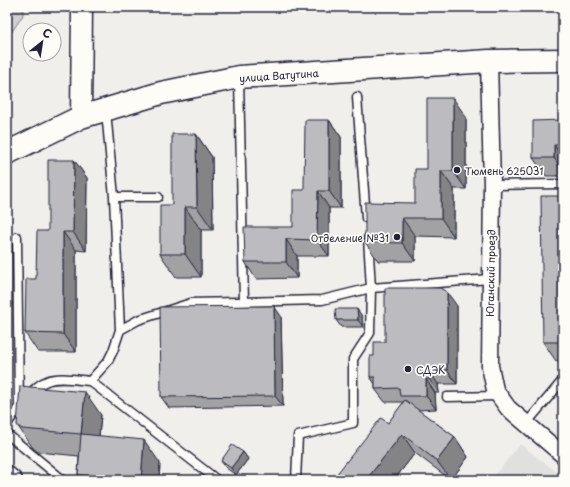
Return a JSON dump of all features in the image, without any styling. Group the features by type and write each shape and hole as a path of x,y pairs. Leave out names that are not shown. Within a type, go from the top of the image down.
{"main road":[{"name":"улица Ватутина","path":"7,153 81,117 161,93 239,77 489,61 563,60"}],"street":[{"path":"81,117 82,7"},
{"name":"Юганский проезд","path":"489,61 492,185 490,366 495,390 508,408 525,425 563,455"},
{"path":"7,474 14,480"}],"lane":[{"path":"239,77 244,302"},
{"path":"296,480 298,436 353,423 353,359 370,332 371,288 357,97"},
{"path":"90,381 108,361 120,330 114,197 106,109"},
{"path":"492,185 563,184"},
{"path":"114,197 158,197"},
{"path":"17,237 20,407"},
{"path":"120,330 138,320 191,304 322,300 371,288 490,279"},
{"path":"7,424 38,385 47,380 58,379 90,381 217,480"},
{"path":"525,425 563,380"},
{"path":"447,397 499,396"},
{"path":"7,434 63,480"}],"shaded area":[{"path":"7,7 23,7 23,15 7,39"},
{"path":"520,444 563,477 563,480 491,480"}],"building":[{"path":"427,98 453,98 453,171 441,171 441,218 402,218 402,243 365,242 365,202 415,203 415,169 427,169"},
{"path":"305,120 329,120 329,191 318,191 317,240 286,239 286,262 245,262 244,227 293,227 293,190 304,190"},
{"path":"563,120 563,145 554,145 554,158 533,158 533,121"},
{"path":"172,134 196,134 197,207 185,207 185,254 160,254 160,205 172,205"},
{"path":"48,160 74,160 73,232 63,232 63,334 25,333 26,279 36,279 37,231 48,231"},
{"path":"541,196 563,196 563,342 543,342"},
{"path":"385,288 440,288 447,292 447,370 429,370 429,379 426,379 426,396 400,396 399,388 375,389 375,377 370,377 370,356 374,356 374,342 385,342"},
{"path":"274,306 275,396 161,397 160,307"},
{"path":"335,309 357,309 358,320 336,320"},
{"path":"20,386 85,392 81,434 22,429 17,425"},
{"path":"405,400 455,437 437,461 402,434 366,480 332,480 381,418 388,423"},
{"path":"81,434 144,440 141,480 78,475"},
{"path":"232,445 243,452 231,468 221,461"}],"place":[{"name":"Тюмень 625031","path":"457,170"},
{"name":"Отделение №31","path":"397,237"},
{"name":"СДЭК","path":"408,369"}]}
